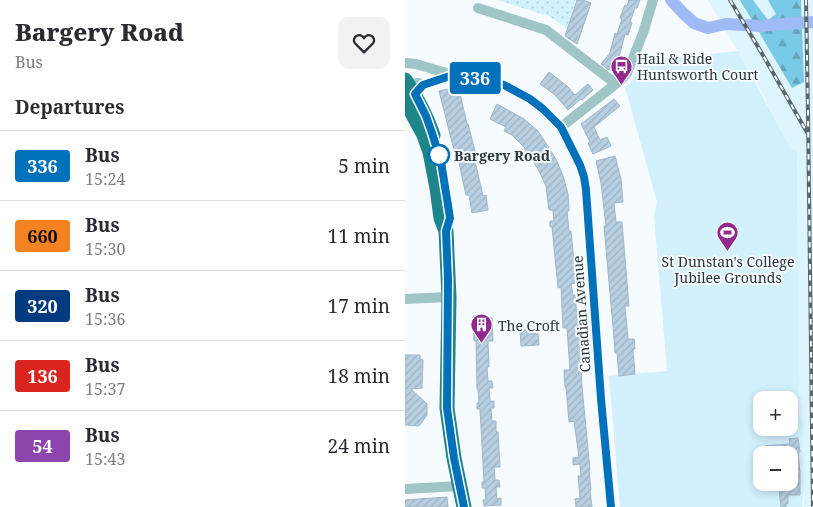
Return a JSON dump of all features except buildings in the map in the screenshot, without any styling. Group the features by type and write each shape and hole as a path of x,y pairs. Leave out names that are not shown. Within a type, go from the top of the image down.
{"highway":[{"path":"413,87 437,188 441,218 446,231 449,297 447,408 454,458 464,507"}],"street":[{"path":"561,127 616,84 627,73 643,33 653,0"},
{"path":"478,8 546,30 616,84"},
{"name":"Canadian Avenue","path":"405,63 416,64 453,75 489,80 504,85 530,99 561,127 580,165 586,190 611,507"},
{"path":"413,87 433,75 431,68"},
{"name":"Canadian Avenue","path":"413,87 453,75"},
{"path":"405,299 449,297"},
{"path":"405,489 460,486"}],"shaded area":[{"path":"497,0 576,0 567,28 549,16"},
{"path":"708,0 813,0 813,507 804,507 803,424 799,413 797,151 789,145 756,82"},
{"name":"St Dunstan's College Jubilee Grounds","path":"738,51 789,145 797,151 799,412 803,424 804,489 802,507 620,507 609,376 667,371 654,216 657,202 625,87 631,82 641,61"}],"green space":[{"path":"740,0 753,0 768,20 776,14 768,0 801,0 804,82 792,88"}],"waterway":[{"path":"671,0 694,23 708,28 726,24 760,26 813,22"}],"railway":[{"path":"730,0 808,134"},
{"path":"806,0 813,507"}],"bus line":[{"name":"336","path":"464,507 454,458 447,408 448,264 446,231 450,218 441,162 426,116 415,94 423,85 453,75 489,80 504,85 530,99 561,127 580,165 586,190 611,507"}],"place":[{"name":"Hail & Ride Huntsworth Court","path":"621,85"},
{"name":"Bargery Road","path":"439,155"},
{"name":"St Dunstan's College Jubilee Grounds","path":"728,252"},
{"name":"The Croft","path":"482,344"}]}
